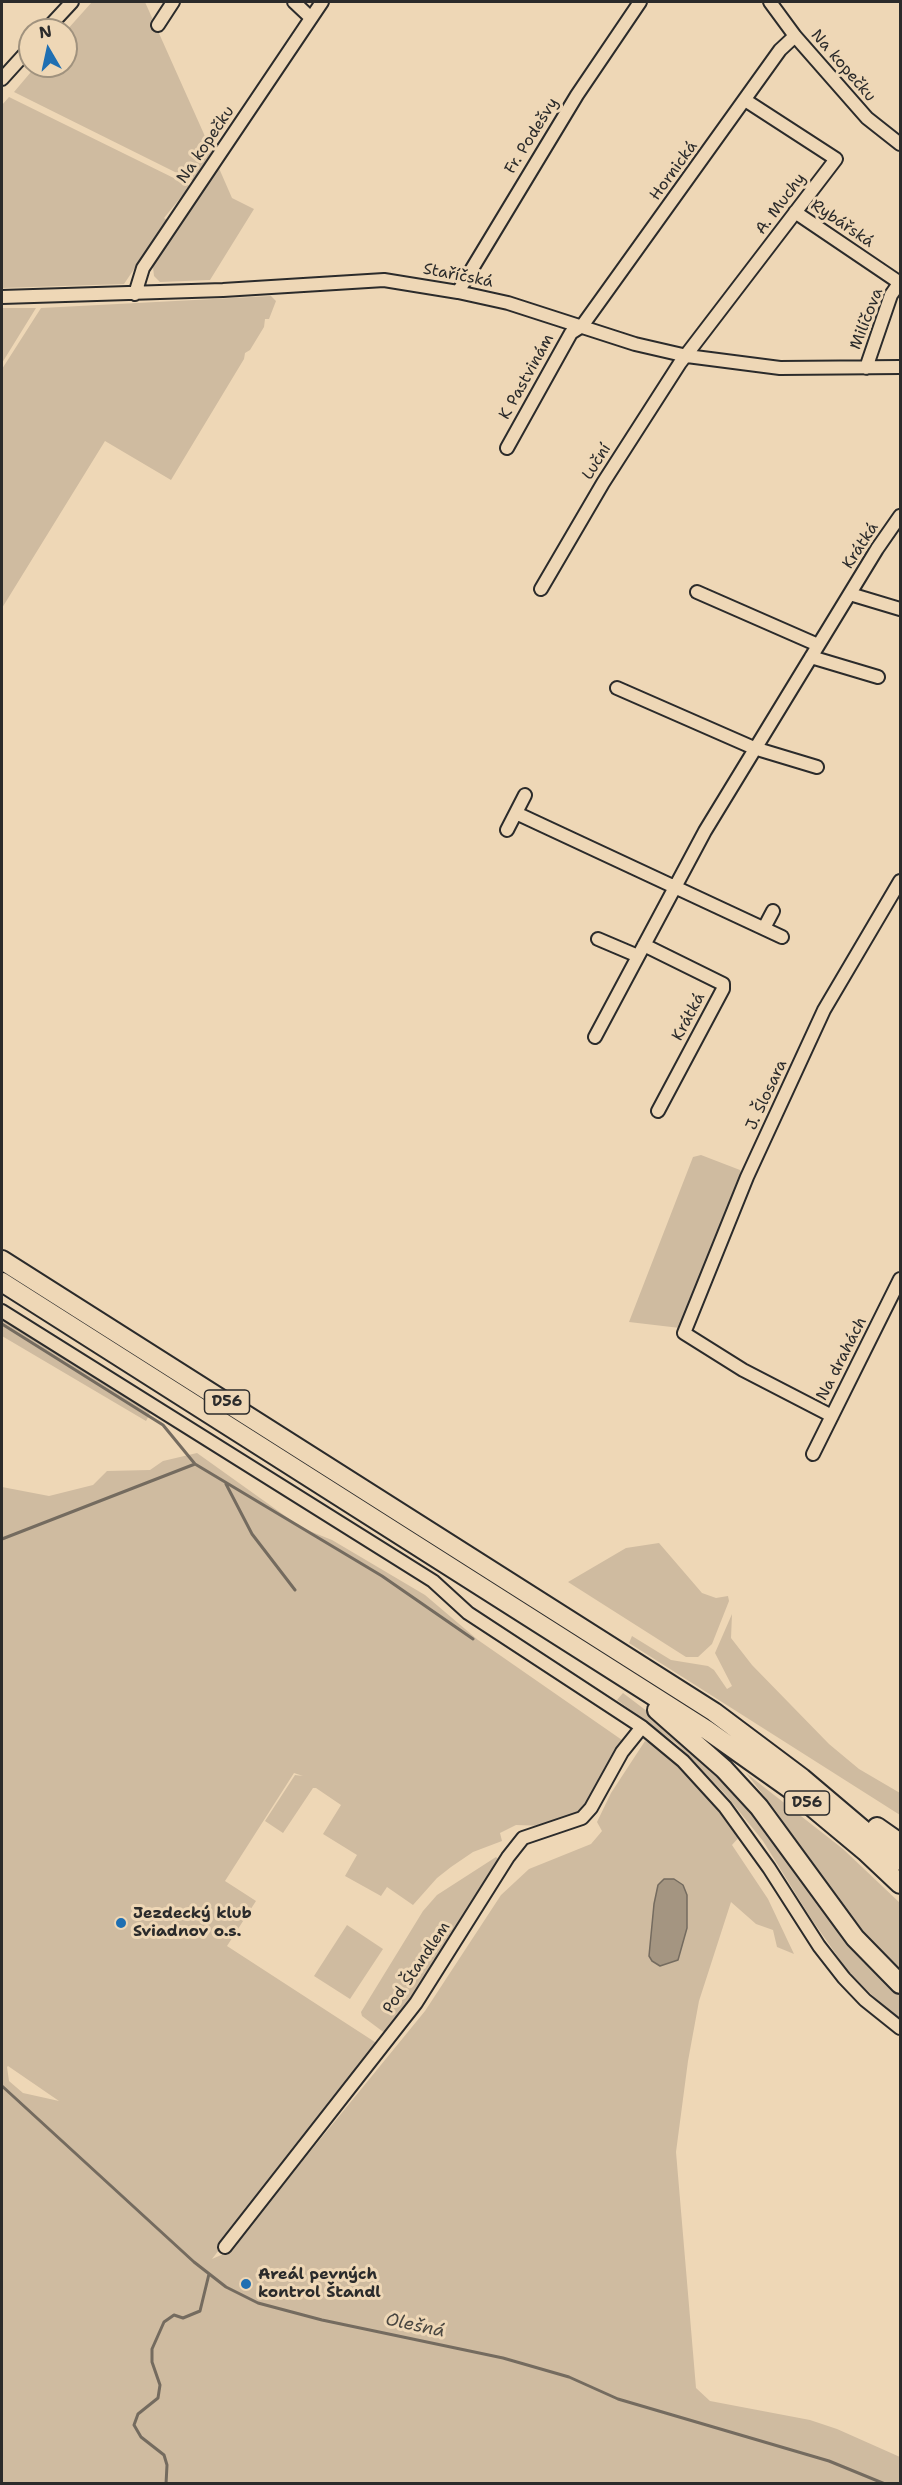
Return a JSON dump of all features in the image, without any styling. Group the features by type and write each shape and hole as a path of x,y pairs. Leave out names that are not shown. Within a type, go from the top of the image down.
{"highway":[{"name":"D56","path":"2,1260 714,1712 802,1778 900,1861"},
{"name":"D56","path":"2,1282 707,1730 793,1791 865,1851 900,1884"},
{"path":"565,1640 687,1734 724,1769 786,1841 855,1938 900,1984"},
{"path":"802,1778 900,1843"}],"street":[{"path":"57,18 72,2"},
{"path":"158,25 173,2"},
{"path":"294,2 311,18"},
{"name":"Na kopečku","path":"135,294 142,268 322,2"},
{"name":"Fr. Podešvy","path":"458,292 577,94 640,2"},
{"name":"Na kopečku","path":"770,2 795,36 867,118 900,144"},
{"name":"Hornická","path":"582,326 780,50 795,36"},
{"path":"2,79 18,61"},
{"name":"A. Muchy","path":"687,356 836,159 744,100"},
{"name":"Rybářská","path":"795,212 900,282"},
{"name":"Staříčská","path":"2,297 135,294 384,280 508,303 635,344 687,356 780,368 900,367"},
{"name":"Milíčova","path":"866,369 891,295 900,282"},
{"name":"K Pastvinám","path":"507,448 571,333 582,326"},
{"name":"Luční","path":"541,589 603,483 687,356"},
{"name":"Krátká","path":"595,1037 675,887 754,748 900,516"},
{"path":"697,592 818,645"},
{"name":"Krátká","path":"850,594 900,609"},
{"path":"811,657 878,677"},
{"path":"617,688 754,748 817,767"},
{"path":"507,830 525,795"},
{"path":"516,813 782,937"},
{"name":"J. Šlosara","path":"832,1416 743,1370 684,1333 747,1177 824,1010 900,880"},
{"path":"764,928 773,911"},
{"name":"Krátká","path":"598,939 641,951 723,984 723,989 657,1111"},
{"name":"Na drahách","path":"813,1454 900,1279"},
{"path":"2,1311 433,1581 468,1613 642,1727 682,1761 725,1807 838,1970 865,2000 900,2028"},
{"name":"Pod Štandlem","path":"225,2247 416,2003 518,1844 524,1838 582,1818 591,1808 622,1752 642,1727"}],"shaded area":[{"path":"92,2 145,2 212,152 193,181 14,92 26,78 78,78 78,18"},
{"path":"9,97 190,186 164,218 167,220 124,284 2,288 2,105"},
{"path":"218,166 232,198 254,209 210,280 160,282 154,276 153,267 156,259"},
{"path":"271,296 276,301 269,319 265,319 264,327 250,350 245,353 244,359 171,480 105,441 2,608 2,369 41,308"},
{"path":"2,308 36,308 2,363"},
{"path":"701,1155 740,1170 743,1176 680,1328 629,1322 693,1157"},
{"path":"2,1317 151,1412 146,1421 2,1336"},
{"path":"197,1453 302,1528 332,1540 425,1595 478,1640 622,1740 588,1805 578,1815 546,1826 516,1825 500,1833 502,1841 473,1852 451,1867 437,1878 413,1905 387,1887 381,1896 345,1876 357,1855 323,1834 341,1805 316,1788 313,1788 283,1833 265,1821 295,1775 303,1776 294,1773 225,1881 256,1901 227,1946 378,2044 212,2259 228,2252 425,2011 501,1895 529,1869 591,1844 597,1837 602,1831 597,1822 611,1793 645,1741 657,1746 703,1790 741,1835 732,1845 768,1899 794,1954 777,1947 773,1930 756,1924 731,1902 699,2001 688,2061 676,2152 696,2388 710,2401 810,2420 837,2429 900,2457 900,2483 2,2483 2,1487 49,1496 93,1485 107,1471 150,1470 163,1461","holes":["8,2066 59,2101 23,2093 9,2081"]},
{"path":"659,1543 702,1593 716,1598 728,1596 729,1601 712,1644 698,1657 686,1657 568,1582 626,1548"},
{"path":"732,1614 731,1638 752,1665 829,1744 859,1769 900,1793 900,1815 629,1643 632,1636 671,1660 708,1666 714,1670 727,1689 732,1686 715,1653"},
{"path":"623,1693 685,1740 757,1817 843,1938 900,1994 900,2020 852,1977 810,1917 763,1841 726,1795 678,1745 617,1700"},
{"path":"746,1773 843,1849 900,1903 900,1973 852,1925 776,1811"},
{"path":"496,1857 499,1860 436,1961 386,2034 362,2016 361,2012 423,1911 437,1895"},
{"path":"664,1879 674,1879 683,1885 687,1895 687,1928 678,1960 660,1966 649,1956 654,1904 658,1885"},
{"path":"347,1925 383,1949 350,1999 314,1976"}],"waterway":[{"path":"2,1324 163,1425 195,1464 382,1576 473,1639"},
{"path":"2,1539 195,1464"},
{"path":"226,1484 252,1534 295,1590"},
{"name":"Olešná","path":"2,2086 194,2262 226,2287 258,2303 322,2320 503,2358 569,2377 618,2399 829,2461 885,2484"},
{"path":"166,2484 167,2465 164,2455 141,2437 134,2425 138,2414 158,2398 160,2385 152,2362 152,2349 164,2322 174,2315 183,2318 200,2311 209,2274"}],"place":[{"name":"Jezdecký klub Sviadnov o.s.","path":"121,1923"},
{"name":"Areál pevných kontrol Štandl","path":"246,2284"}]}
